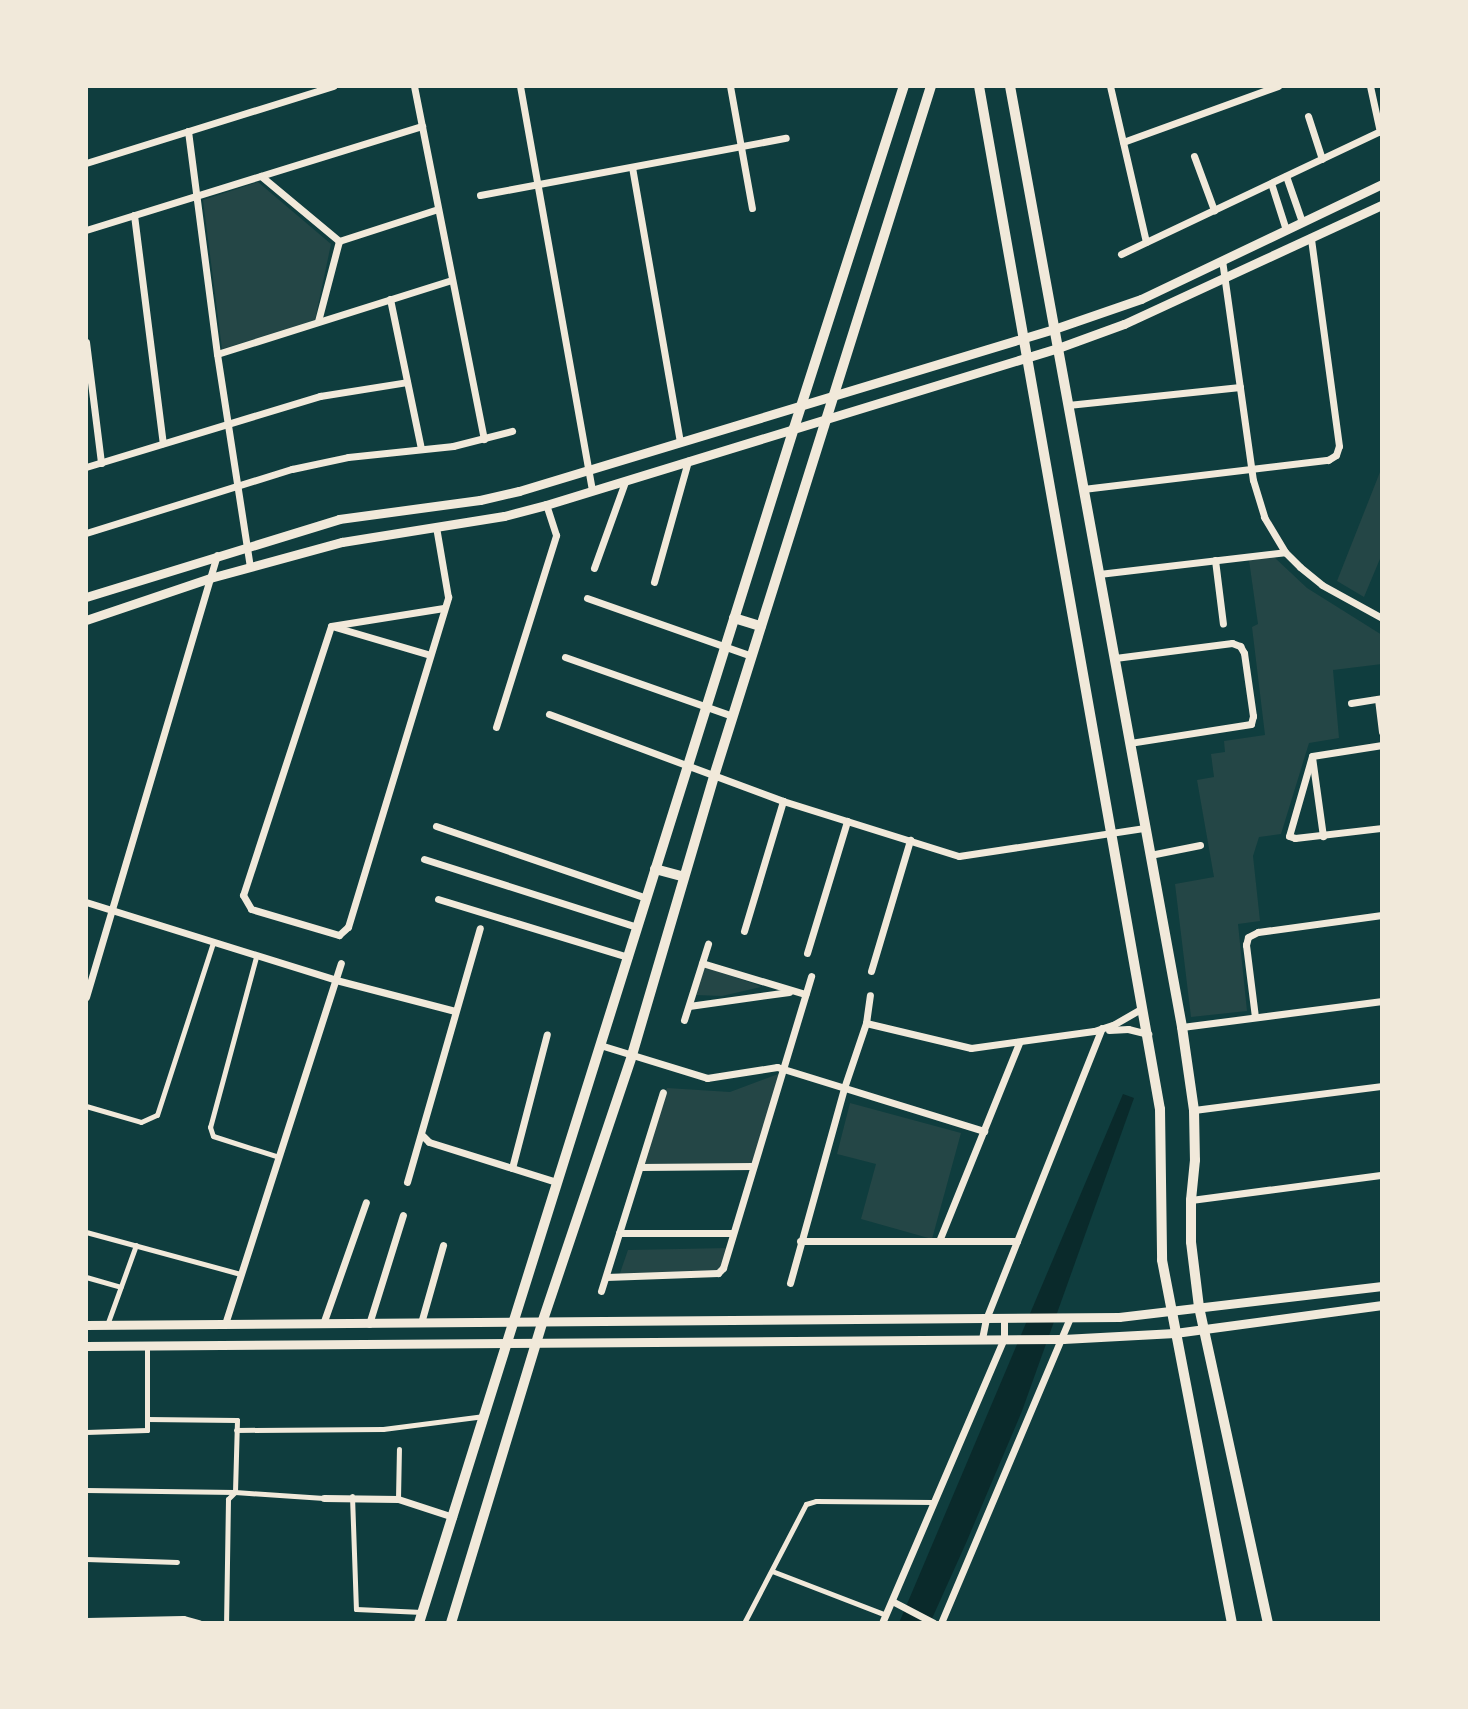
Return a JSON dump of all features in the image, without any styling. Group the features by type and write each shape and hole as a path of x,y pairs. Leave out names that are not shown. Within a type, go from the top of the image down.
{"main road":[{"path":"419,1623 706,706 904,86"},
{"path":"451,1623 542,1323 632,1055 714,776 931,86"},
{"path":"979,86 1148,1034 1160,1110 1162,1260 1232,1623"},
{"path":"1010,86 1182,1027 1194,1110 1195,1160 1191,1242 1199,1307 1268,1623"},
{"path":"734,618 761,626"},
{"path":"655,869 684,877"}],"street":[{"path":"86,163 333,86"},
{"path":"414,86 484,439"},
{"path":"520,86 592,491"},
{"path":"730,86 752,208"},
{"path":"1110,86 1146,242"},
{"path":"1123,142 1278,86"},
{"path":"1121,254 1381,131 1370,86"},
{"path":"1308,116 1322,159"},
{"path":"86,230 422,126"},
{"path":"188,131 217,354 250,566"},
{"path":"480,195 786,138"},
{"path":"1194,156 1214,210"},
{"path":"632,167 680,442"},
{"path":"261,176 339,241"},
{"path":"1286,176 1302,222"},
{"path":"1270,183 1286,230"},
{"path":"86,597 339,519 480,500 1024,339 1141,299 1382,184"},
{"path":"86,620 210,578 342,542 504,516 546,505 1058,348 1124,324 1382,205"},
{"path":"339,241 438,209"},
{"path":"134,215 163,443"},
{"path":"1083,489 1328,460 1336,455 1339,446 1311,239"},
{"path":"318,321 339,241"},
{"path":"1222,260 1251,468 1264,517 1285,552 1322,585 1382,618"},
{"path":"217,354 452,280"},
{"path":"390,299 421,449"},
{"path":"86,342 101,463"},
{"path":"86,467 320,396 407,382"},
{"path":"1068,405 1240,387"},
{"path":"86,533 292,469 348,457 484,439 512,430"},
{"path":"654,582 688,461"},
{"path":"594,568 625,482"},
{"path":"496,727 556,534 546,505"},
{"path":"331,626 243,895 251,909 334,934 344,934 448,597 436,527"},
{"path":"1099,574 1285,552"},
{"path":"86,997 217,555"},
{"path":"1215,560 1223,624"},
{"path":"587,598 752,656"},
{"path":"331,626 444,608"},
{"path":"331,626 430,655"},
{"path":"1115,658 1232,643 1240,646 1251,704 1251,724 1130,743"},
{"path":"565,657 733,716"},
{"path":"1351,703 1380,698 1382,732"},
{"path":"549,714 783,801 959,856 1145,828"},
{"path":"1312,756 1382,745"},
{"path":"1312,756 1323,835"},
{"path":"1312,756 1289,836 1382,828"},
{"path":"744,931 783,801"},
{"path":"807,953 847,821"},
{"path":"436,827 646,898"},
{"path":"871,971 910,840"},
{"path":"1150,855 1200,845"},
{"path":"425,859 637,927"},
{"path":"438,899 628,957"},
{"path":"86,902 256,957 455,1011"},
{"path":"1255,1017 1245,945 1248,937 1258,932 1382,915"},
{"path":"480,928 421,1128 423,1136 429,1142 557,1182"},
{"path":"86,1106 141,1122 157,1115 214,943"},
{"path":"684,1020 708,944"},
{"path":"256,957 210,1127 214,1136 279,1157"},
{"path":"225,1324 341,963"},
{"path":"702,963 805,994"},
{"path":"606,1277 718,1273 723,1268 811,976"},
{"path":"689,1006 793,991"},
{"path":"790,1283 844,1088 866,1023 870,995"},
{"path":"1182,1027 1382,1001"},
{"path":"982,1339 986,1319 1100,1030 1143,1007"},
{"path":"866,1023 971,1048 1120,1028 1148,1034"},
{"path":"512,1168 547,1034"},
{"path":"939,1241 1020,1043"},
{"path":"600,1045 707,1078 776,1067 984,1131"},
{"path":"1194,1110 1382,1086"},
{"path":"601,1291 663,1092"},
{"path":"408,1182 423,1136"},
{"path":"640,1167 753,1166"},
{"path":"1191,1200 1382,1175"},
{"path":"323,1324 366,1202"},
{"path":"369,1324 403,1215"},
{"path":"86,1231 242,1274"},
{"path":"619,1233 733,1233"},
{"path":"800,1241 1017,1241"},
{"path":"107,1325 136,1245"},
{"path":"421,1324 443,1245"},
{"path":"86,1276 121,1287"},
{"path":"86,1325 1066,1319 1119,1317 1382,1286"},
{"path":"86,1346 1063,1339 1175,1334 1382,1305"},
{"path":"882,1623 1004,1339 1004,1319"},
{"path":"941,1623 1063,1339 1066,1319"},
{"path":"86,1432 147,1430 147,1345"},
{"path":"236,1430 383,1429 484,1416"},
{"path":"147,1419 237,1420 235,1492 228,1499 226,1623"},
{"path":"398,1499 399,1450"},
{"path":"86,1490 235,1492 324,1498 352,1496 398,1499 453,1517"},
{"path":"352,1496 356,1609 423,1612"},
{"path":"744,1623 806,1504 816,1501 933,1502"},
{"path":"86,1559 177,1562"},
{"path":"772,1571 886,1615"},
{"path":"892,1601 934,1623"},
{"path":"86,1621 183,1619 198,1623"}],"shaded area":[{"path":"258,182 331,244 315,320 222,349 203,200"},
{"path":"1382,467 1382,554 1364,597 1337,581"},
{"path":"1274,557 1307,588 1382,635 1382,664 1333,670 1339,738 1309,743 1281,834 1259,837 1253,856 1260,921 1238,924 1247,1011 1191,1017 1175,884 1214,877 1197,780 1214,777 1211,754 1225,752 1224,741 1265,735 1252,627 1258,624 1249,560"},
{"path":"704,967 761,987 722,996 696,995"},
{"path":"781,1073 753,1166 640,1167 667,1088 730,1092"},
{"path":"1123,1094 1134,1098 1022,1411 930,1623 899,1623"},
{"path":"850,1103 961,1133 932,1239 861,1219 876,1164 837,1154"},
{"path":"729,1248 718,1273 619,1276 628,1250"}]}
